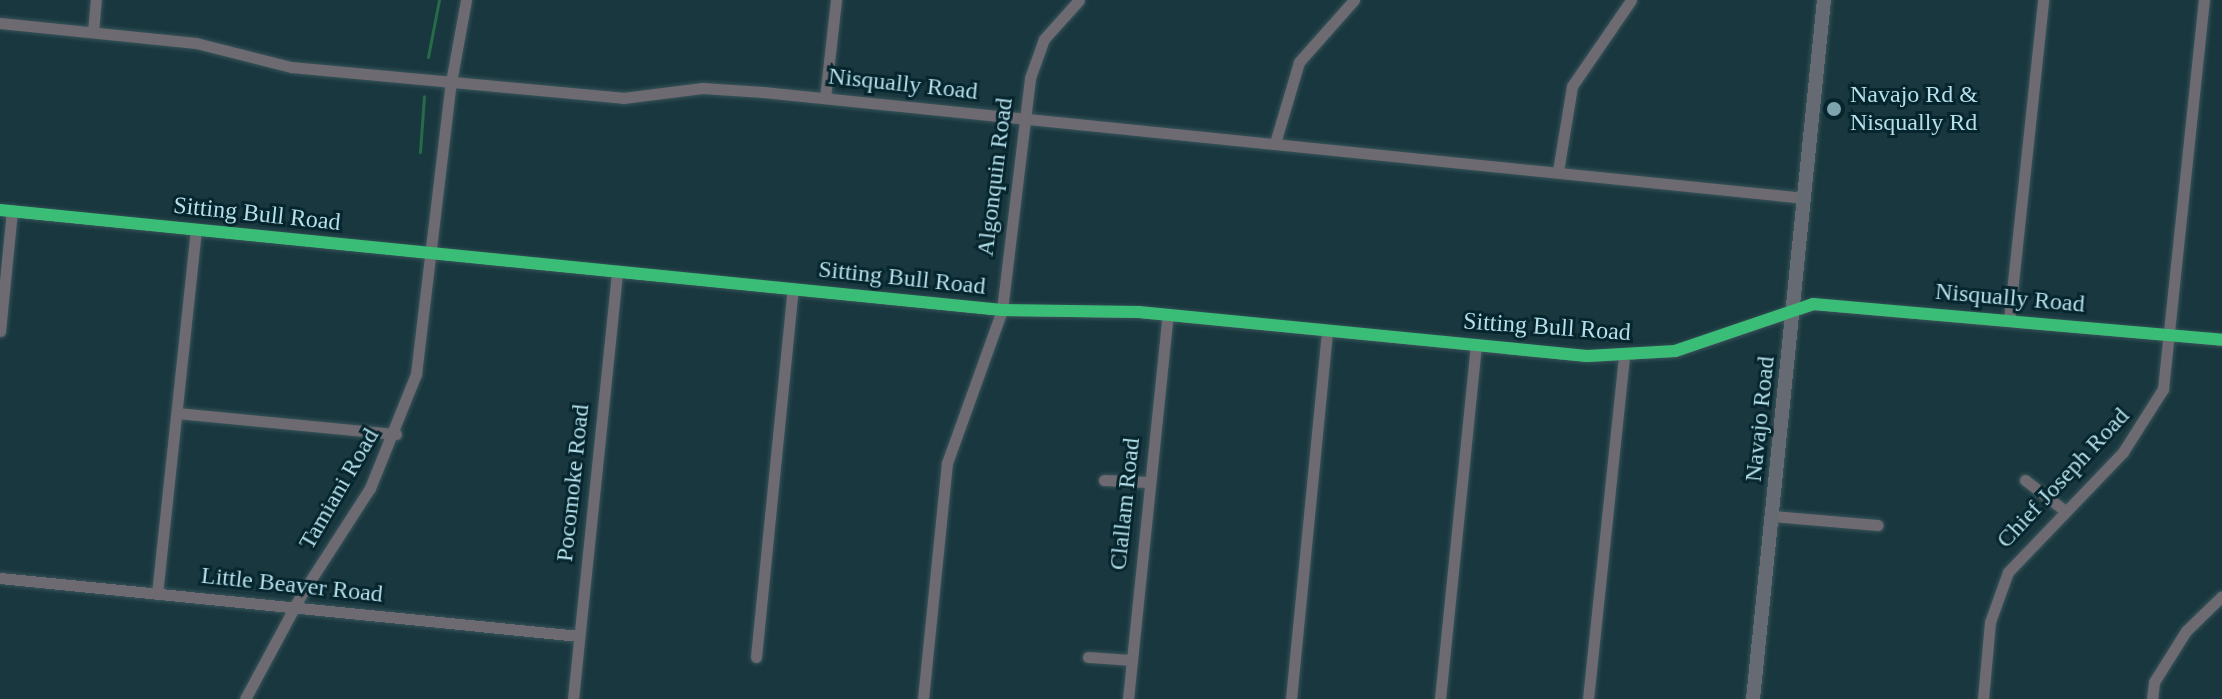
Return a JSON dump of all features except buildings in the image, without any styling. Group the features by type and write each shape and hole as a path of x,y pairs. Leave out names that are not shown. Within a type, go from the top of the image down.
{"main road":[{"name":"Navajo Road","path":"1753,699 1824,0"}],"street":[{"path":"93,32 96,0"},
{"name":"Tamiani Road","path":"245,699 294,607 370,488 396,434 416,374 434,254 451,82 466,0"},
{"path":"825,98 836,0"},
{"name":"Algonquin Road","path":"923,699 947,463 1002,310 1023,119 1044,39 1079,0"},
{"path":"1275,143 1299,62 1354,0"},
{"path":"1558,171 1572,86 1615,16 1631,0"},
{"path":"2009,320 2043,0"},
{"name":"Chief Joseph Road","path":"1983,699 1996,597 2008,572 2145,424 2163,389 2204,0"},
{"name":"Nisqually Road","path":"0,23 196,43 291,67 623,98 702,88 825,98 1804,198"},
{"path":"0,331 6,211"},
{"name":"Sitting Bull Road","path":"6,211 1002,310 1168,314 1624,357 1693,346 1793,308"},
{"path":"157,594 196,230"},
{"name":"Pocomoke Road","path":"573,699 617,272"},
{"path":"756,657 793,289"},
{"name":"Nisqually Road","path":"1793,308 1859,306 2222,340"},
{"name":"Clallam Road","path":"1128,699 1168,314"},
{"path":"1291,699 1327,331"},
{"path":"1440,699 1476,345"},
{"path":"1588,699 1624,357"},
{"path":"177,413 396,434"},
{"path":"1104,480 1149,482"},
{"path":"2025,480 2064,510"},
{"path":"1772,516 1878,525"},
{"name":"Little Beaver Road","path":"0,578 579,636"},
{"path":"2152,699 2154,682 2186,631 2222,596"},
{"path":"1088,657 1132,660"}],"waterway":[{"path":"428,57 439,0"},
{"path":"420,152 424,96"}],"cycle path":[{"path":"0,210 1002,310 1139,312 1587,356 1675,351 1813,304 2222,340"}],"place":[{"name":"Navajo Rd & Nisqually Rd","path":"1834,109"}]}
